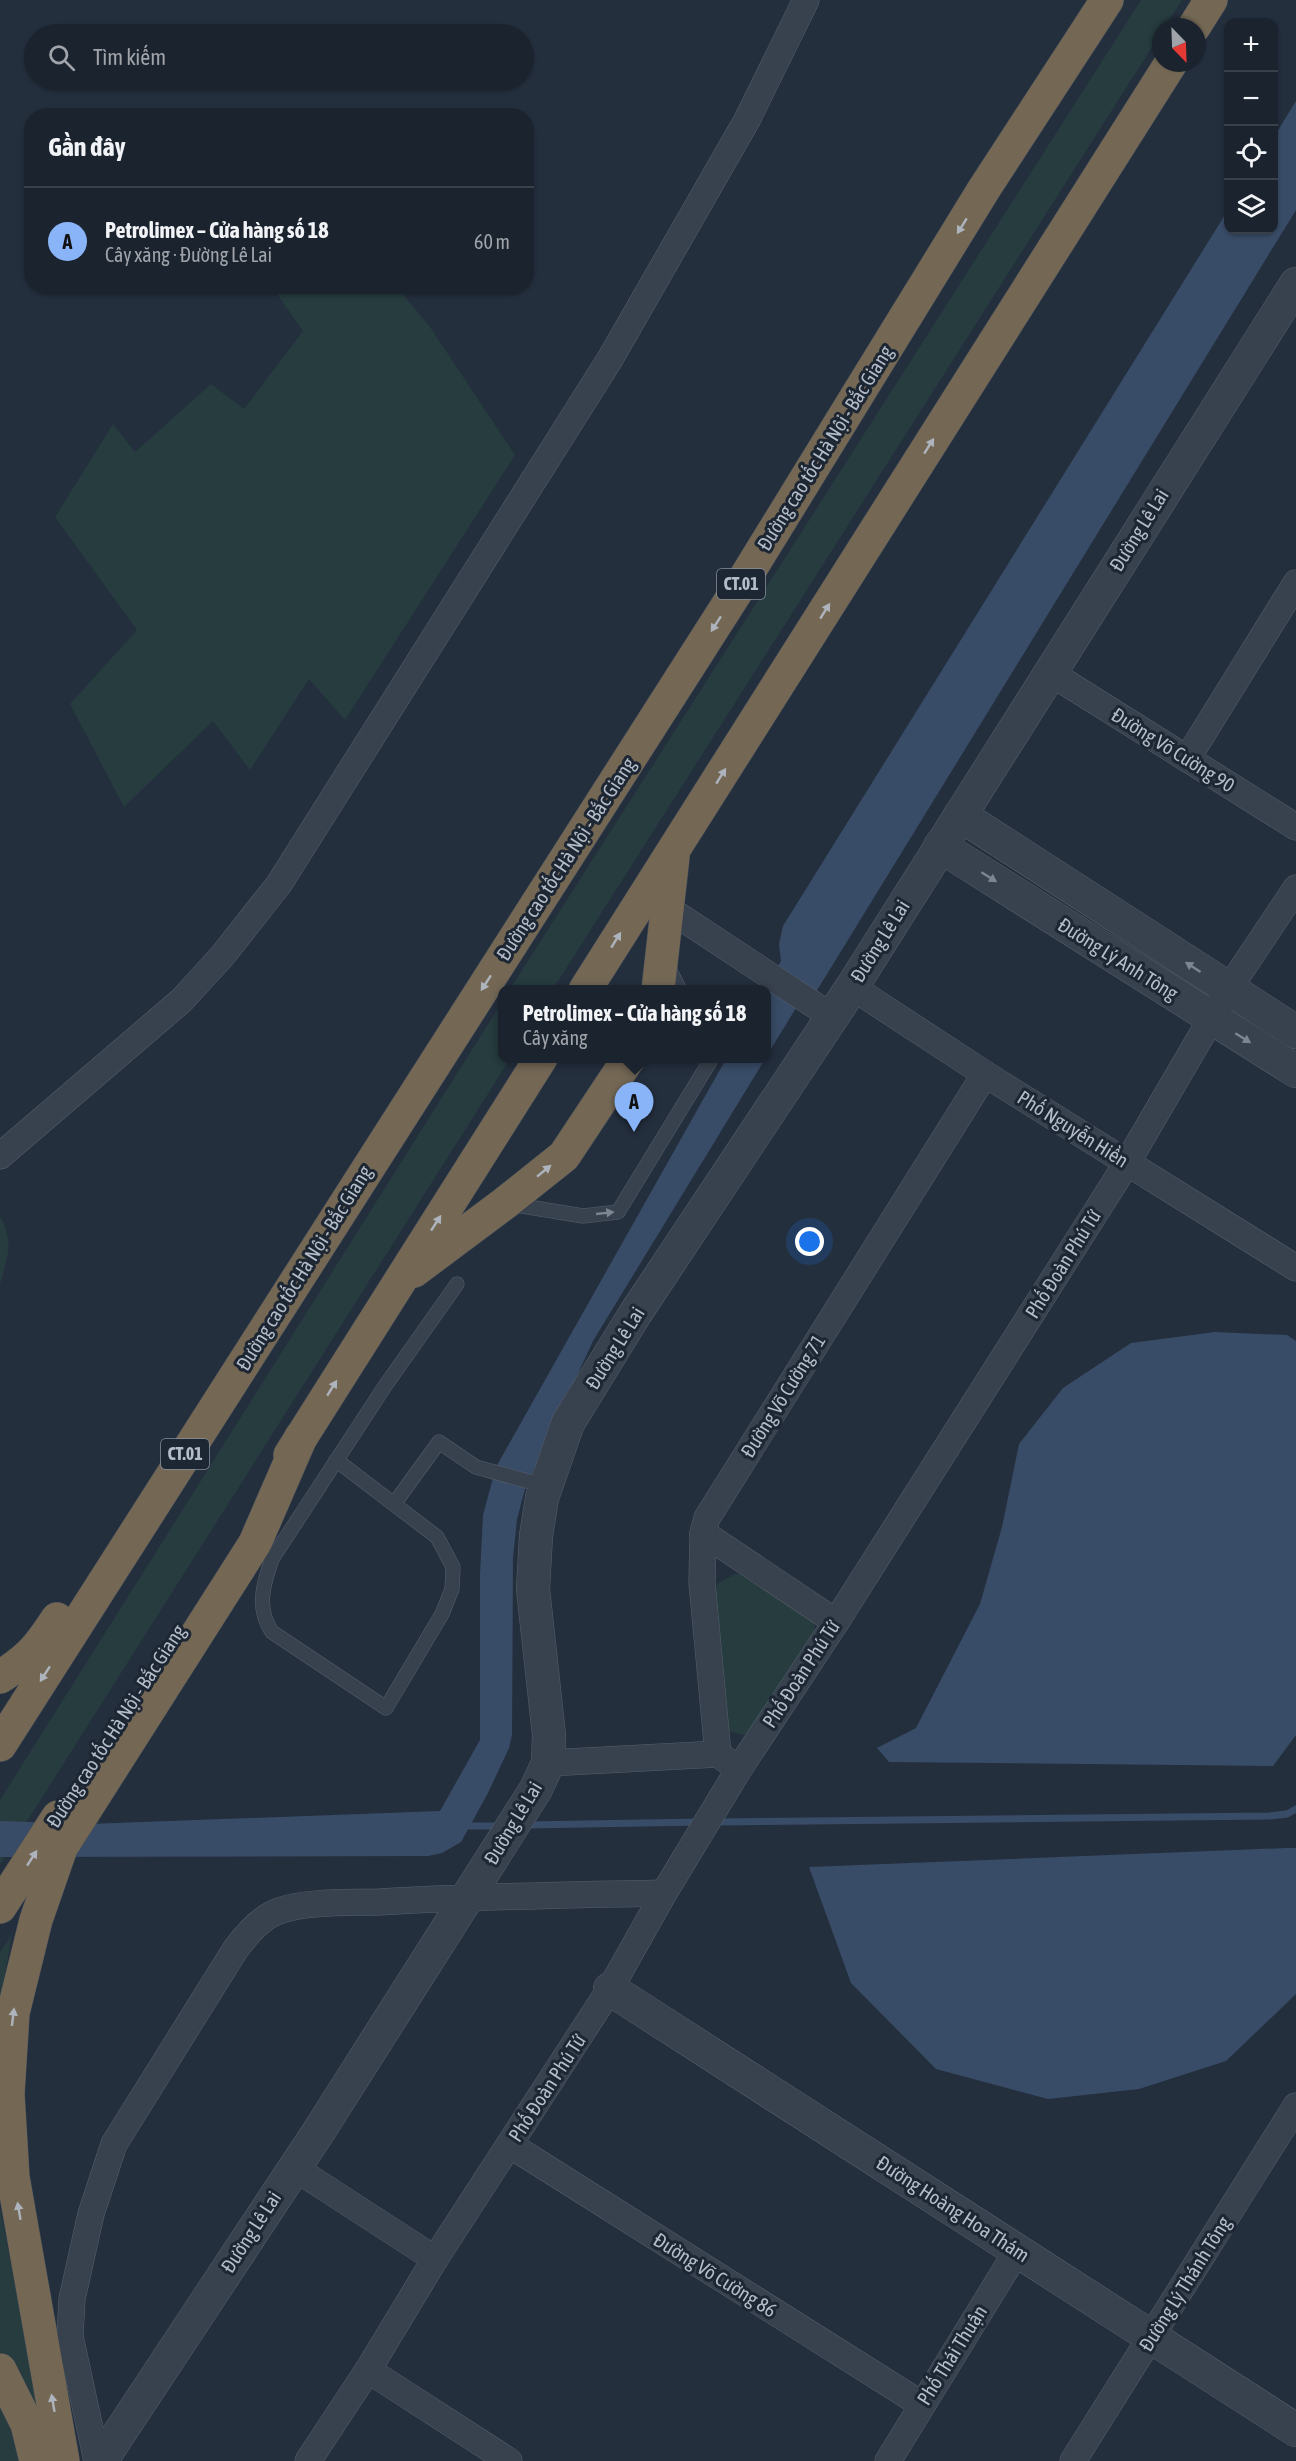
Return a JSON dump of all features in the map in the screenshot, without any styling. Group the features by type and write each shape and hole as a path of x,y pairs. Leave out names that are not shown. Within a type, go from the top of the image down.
{"highway":[{"path":"984,189 1037,88 1090,0"},
{"name":"Đường cao tốc Hà Nội - Bắc Giang","path":"0,1745 745,578 984,189 1107,0"},
{"path":"1200,18 1211,0"},
{"path":"588,985 1165,72"},
{"path":"659,985 674,849"},
{"name":"Đường cao tốc Hà Nội - Bắc Giang","path":"0,1907 538,1063"},
{"path":"398,1283 506,1203 564,1156 626,1063"},
{"path":"0,1677 38,1648 298,1240 370,1164"},
{"path":"63,2461 13,2177 8,2094 13,2013 36,1920 62,1848 255,1543 301,1437"},
{"path":"0,2370 27,2424 36,2461"}],"street":[{"path":"0,1156 182,1000 224,956 279,884 615,349 747,120 806,0"},
{"name":"Đường Lê Lai","path":"99,2461 294,2167 487,1868 542,1776 549,1735 533,1589 536,1536 543,1486 568,1423 635,1314 852,987 1296,284"},
{"path":"1187,759 1296,583"},
{"name":"Đường Võ Cường 90","path":"1049,672 1296,827"},
{"name":"Đường Lý Anh Tông","path":"960,816 1296,1032"},
{"name":"Đường Lý Anh Tông","path":"940,846 1296,1071"},
{"name":"Phố Đoàn Phú Tứ","path":"308,2461 368,2370 435,2259 610,1989 664,1893 734,1778 836,1622 1126,1163 1228,990 1296,888"},
{"path":"667,908 831,1016"},
{"name":"Phố Nguyễn Hiền","path":"852,987 1126,1163 1296,1268"},
{"name":"Đường Võ Cường 71","path":"718,1754 702,1583 703,1533 707,1518 986,1074"},
{"path":"703,1533 836,1622"},
{"path":"542,1776 718,1754 734,1778"},
{"path":"99,2461 70,2336 72,2299 91,2214 114,2144 235,1950 251,1931 280,1910 307,1906 468,1897 664,1893"},
{"name":"Đường Hoàng Hoa Thám","path":"610,1989 1296,2430"},
{"name":"Đường Lý Thánh Tông","path":"1073,2461 1296,2106"},
{"name":"Đường Võ Cường 86","path":"510,2145 921,2404"},
{"path":"294,2167 435,2259"},
{"name":"Phố Thái Thuận","path":"888,2461 1017,2251"},
{"path":"368,2370 509,2461"}],"lane":[{"path":"662,956 677,985"},
{"path":"506,1203 583,1215 618,1212 710,1063"},
{"path":"336,1460 437,1537 453,1566 453,1589 442,1614 386,1708 272,1632 263,1620 264,1583 272,1559 336,1460 385,1386 457,1284"},
{"path":"394,1504 439,1442 476,1467 543,1486"}],"green space":[{"path":"1141,0 1182,0 1171,18 1152,18 1152,47 556,985 513,985"},
{"path":"277,294 403,294 430,327 515,455 345,720 309,679 250,770 213,721 124,807 70,704 137,630 55,517 113,424 135,452 211,384 244,409 303,331"},
{"path":"498,1008 498,1063 507,1063 0,1864 0,1800"},
{"path":"0,1216 7,1234 8,1250 0,1284"},
{"path":"735,1574 749,1574 815,1620 814,1633 752,1731 744,1735 729,1731 726,1726 715,1595 717,1584"},
{"path":"12,1934 0,2003 0,1952"},
{"path":"0,2207 45,2441 7,2360 0,2352"},
{"path":"0,2381 25,2461 0,2461"}],"water":[{"path":"1296,101 1296,210 816,992 796,1008 771,1049 771,985 768,985 781,961 779,944 783,926 1224,216 1224,234 1278,234 1278,130"},
{"path":"724,1063 763,1063 593,1341 525,1489 517,1519 513,1558 512,1735 509,1748 488,1793 461,1842 442,1853 428,1856 0,1857 0,1821 89,1824 440,1811 480,1740 480,1575 483,1515 496,1467"},
{"path":"1215,1332 1287,1335 1296,1341 1296,1735 1273,1766 889,1762 877,1748 916,1728 980,1604 1002,1527 1019,1444 1063,1388 1131,1343"},
{"path":"1296,1848 1296,1994 1226,2061 1139,2089 1048,2099 936,2069 851,1983 809,1867"}],"waterway":[{"path":"715,1822 1269,1816 1287,1814 1296,1809"},
{"path":"526,1825 701,1822"},
{"path":"463,1826 500,1826"}],"place":[{"name":"Petrolimex – Cửa hàng số 18","path":"634,1132"}]}
